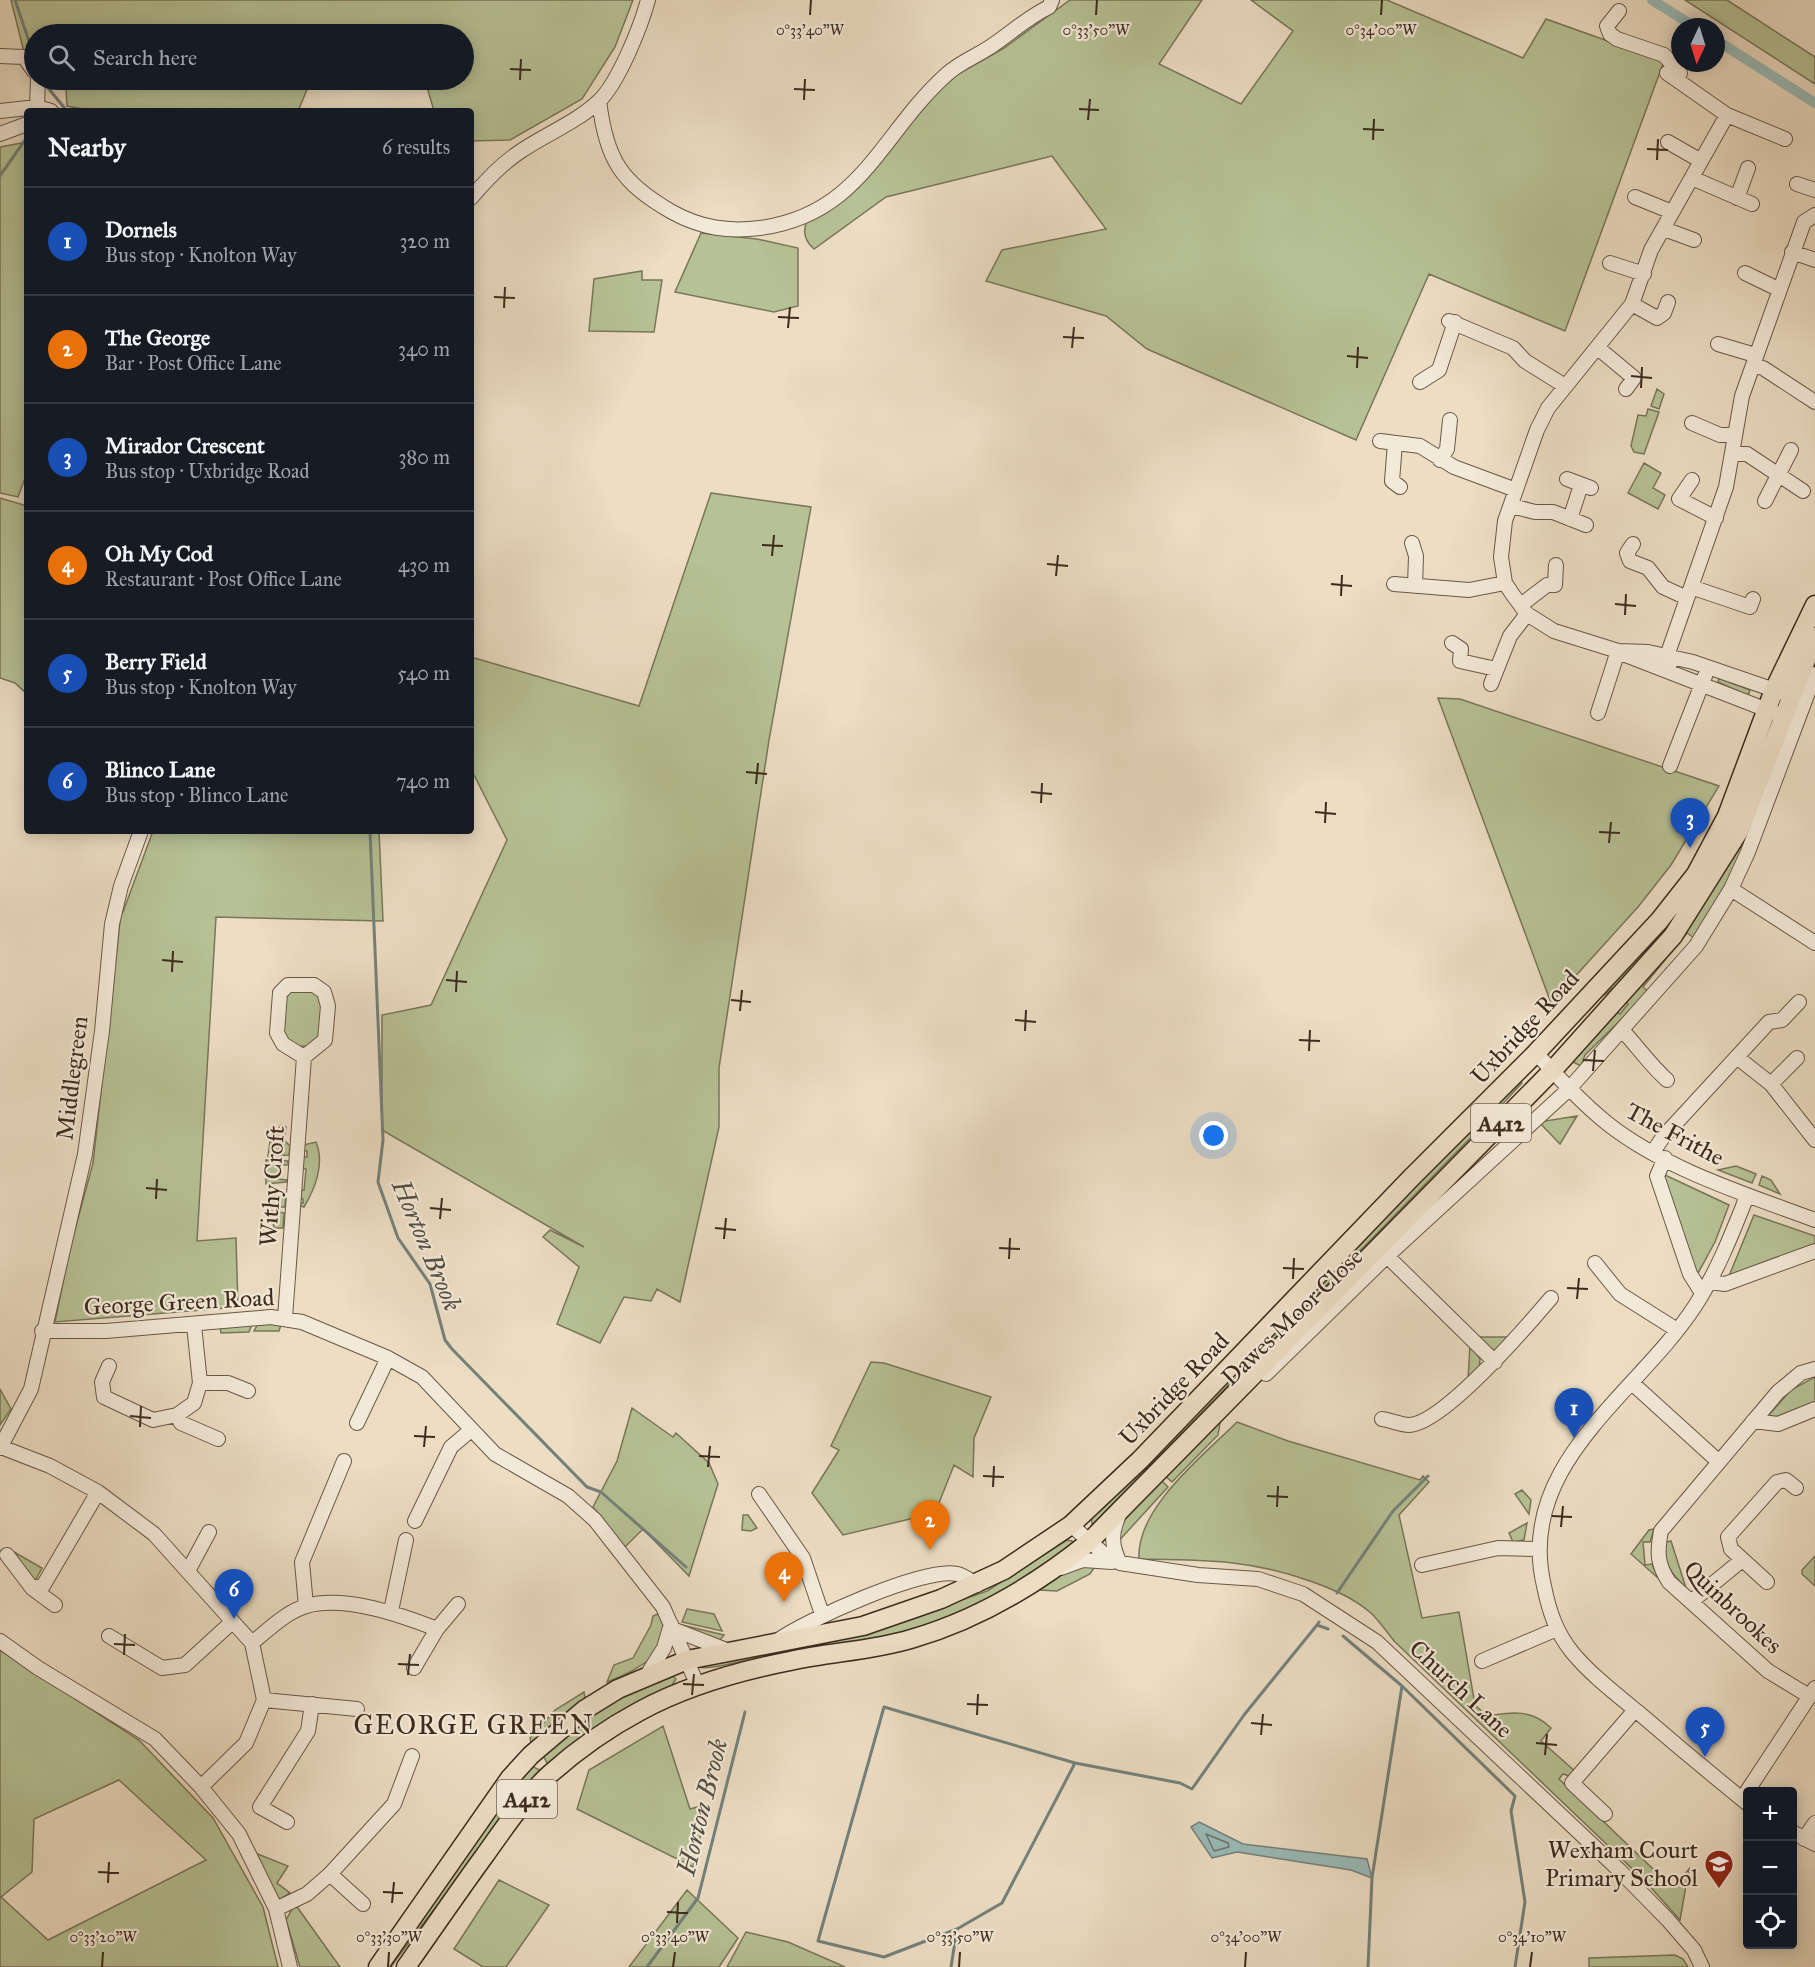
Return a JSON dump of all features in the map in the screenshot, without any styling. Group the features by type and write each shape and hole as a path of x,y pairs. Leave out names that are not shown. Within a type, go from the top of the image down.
{"main road":[{"name":"Uxbridge Road","path":"378,1967 510,1778 531,1755 584,1710 618,1689 687,1660 863,1626 977,1585 1004,1570 1071,1525 1140,1460 1411,1178 1536,1053 1659,921 1696,874 1727,816 1775,713 1815,605"},
{"name":"Uxbridge Road","path":"1782,693 1815,637"},
{"name":"Uxbridge Road","path":"406,1967 517,1810 550,1774 602,1734 641,1711 698,1686 790,1660 910,1639 948,1626 1009,1598 1053,1571 1089,1542 1552,1071 1673,936 1739,831 1764,773 1775,713"}],"street":[{"path":"474,194 491,174 521,151 574,120 599,101 638,32 648,0"},
{"path":"599,101 607,146 617,167 653,201 688,221 712,229 750,229 781,225 795,221 837,198 866,172 893,135 948,73 1054,2"},
{"path":"1619,11 1607,26 1610,34 1617,39 1664,55 1677,72 1727,115 1785,139"},
{"path":"0,56 24,57"},
{"path":"40,90 45,108"},
{"path":"0,111 24,110"},
{"path":"1727,115 1651,250 1632,304 1548,408 1537,430 1505,521 1501,557 1505,583 1524,610 1554,631 1618,651 1775,713"},
{"path":"0,134 24,125"},
{"path":"1668,142 1701,161"},
{"path":"1737,198 1748,168"},
{"path":"1692,178 1752,204"},
{"path":"1797,184 1815,190"},
{"path":"1635,197 1672,212"},
{"path":"1670,672 1667,656 1716,518 1734,454 1734,435 1742,396 1778,289 1804,222 1815,215"},
{"path":"1664,229 1695,240"},
{"path":"1792,252 1815,260"},
{"path":"1610,263 1644,274"},
{"path":"1745,273 1778,289"},
{"path":"1632,304 1657,318 1664,313 1668,302"},
{"path":"1420,382 1439,370 1452,322 1513,348 1525,361 1565,386"},
{"path":"1718,344 1754,361 1815,402"},
{"path":"1598,348 1634,378 1626,389"},
{"path":"1440,460 1447,449 1450,420"},
{"path":"1692,423 1720,435 1734,435"},
{"path":"1380,441 1420,446 1440,460 1516,490"},
{"path":"1395,443 1392,481 1400,487"},
{"path":"1765,501 1777,473 1791,450"},
{"path":"1734,454 1747,454 1803,491"},
{"path":"1567,479 1586,486 1570,519"},
{"path":"1692,480 1679,499 1716,518"},
{"path":"1512,506 1534,512 1553,512 1586,525"},
{"path":"1412,543 1416,556 1415,586"},
{"path":"1633,544 1627,553 1630,561 1648,568 1663,587 1750,607 1753,599"},
{"path":"1491,684 1510,636 1524,610 1547,585 1554,585 1556,566"},
{"path":"1394,584 1469,590 1505,583"},
{"path":"1452,643 1461,649 1460,662 1496,669"},
{"path":"1618,651 1648,652 1667,656 1708,667 1782,693"},
{"path":"1598,713 1618,651"},
{"path":"1670,766 1708,667"},
{"path":"1569,1089 1696,946 1731,889 1765,810 1815,674"},
{"name":"Middlegreen","path":"0,1448 31,1389 42,1331 85,1154 102,1031 112,924 121,886 140,834"},
{"path":"1731,889 1815,943"},
{"path":"288,985 314,985 324,992 328,1006 325,1040 304,1057 283,1044 277,1033 280,993 288,985"},
{"path":"1706,1288 1690,1274 1657,1176 1663,1137 1769,1022 1782,1020 1799,1002"},
{"path":"1622,1030 1647,1056 1650,1065 1667,1080"},
{"name":"The Frithe","path":"1536,1053 1569,1089 1609,1125 1659,1155 1747,1196 1815,1220"},
{"name":"Withy Croft","path":"285,1318 304,1057"},
{"path":"1738,1058 1771,1084 1815,1140"},
{"path":"1771,1084 1797,1058"},
{"name":"Dawes Moor Close","path":"1228,1412 1387,1256 1569,1089"},
{"path":"1743,1799 1635,1710 1572,1653 1557,1629 1540,1572 1539,1549 1546,1501 1561,1472 1585,1435 1677,1330 1706,1288 1747,1196"},
{"path":"1706,1288 1725,1284 1815,1251"},
{"name":"Dawes Moor Close","path":"1387,1256 1495,1362"},
{"path":"1595,1263 1620,1294 1677,1330"},
{"path":"1382,1419 1409,1425 1427,1419 1495,1362 1551,1298"},
{"name":"George Green Road","path":"42,1331 106,1332 238,1319 285,1318 302,1322 388,1358 422,1377 495,1454 568,1496 595,1520 663,1607 698,1686"},
{"path":"109,1366 102,1382 104,1397 153,1420 177,1415 194,1402 200,1383 194,1325"},
{"path":"357,1423 388,1358"},
{"name":"Quinbrookes","path":"1812,1692 1768,1671 1669,1582 1659,1568 1657,1550 1661,1531 1778,1392 1801,1373 1815,1369"},
{"path":"200,1383 228,1383 248,1391"},
{"path":"1632,1383 1719,1462"},
{"path":"1753,1421 1778,1424 1815,1409"},
{"path":"177,1415 181,1423 218,1439"},
{"path":"415,1521 451,1447 471,1430"},
{"path":"0,1448 50,1466 98,1492 154,1534 231,1623 252,1642 264,1700 246,1743 201,1787"},
{"path":"306,1606 302,1562 344,1461"},
{"path":"1767,1582 1731,1549 1728,1537 1777,1482 1786,1480 1796,1488"},
{"path":"32,1588 43,1586 98,1492"},
{"path":"759,1494 803,1558 822,1614"},
{"path":"1120,1512 1112,1540 1120,1563"},
{"name":"Church Lane","path":"1071,1525 1089,1542 1120,1563"},
{"path":"188,1571 208,1532"},
{"path":"391,1611 406,1540"},
{"path":"1422,1565 1498,1548 1539,1549"},
{"path":"7,1555 32,1588 55,1605"},
{"name":"Church Lane","path":"1053,1571 1083,1560 1097,1559 1198,1575 1258,1579 1303,1593 1370,1637 1619,1870 1694,1950 1702,1967"},
{"path":"1692,1601 1742,1560"},
{"path":"775,1642 822,1614 929,1576 956,1573 977,1585"},
{"path":"414,1668 437,1629 458,1604"},
{"path":"252,1642 288,1615 306,1606 344,1605 391,1611 437,1629"},
{"path":"109,1636 162,1668 185,1665 231,1623"},
{"path":"647,1675 664,1648 673,1627 729,1651"},
{"path":"1482,1661 1557,1629"},
{"path":"0,1641 38,1668 155,1739 201,1787 239,1834 276,1909 290,1967"},
{"path":"1754,1787 1812,1692"},
{"path":"264,1700 357,1709"},
{"path":"287,1822 260,1807 308,1731 312,1704"},
{"path":"1605,1814 1572,1783 1635,1710"},
{"path":"276,1909 307,1894 330,1875 394,1804 412,1756"},
{"path":"1804,1838 1815,1823"},
{"path":"330,1875 363,1904"}],"green space":[{"path":"11,0 633,0 615,47 582,99 510,140 474,141 474,108 433,108 428,90 474,90 474,24 24,24 24,52"},
{"path":"1070,0 1202,0 1159,64 1241,104 1293,31 1251,0 1387,0 1523,58 1546,19 1664,61 1565,331 1429,274 1356,440 1147,349 1106,316 986,281 1002,250 1106,229 1052,156 886,197 814,249 808,243 805,236 807,221 846,198 890,149 933,92 953,77 1004,48"},
{"path":"1685,0 1727,0 1815,57 1815,84 1725,26 1725,18 1713,18"},
{"path":"66,90 307,90 299,108 77,108 67,106"},
{"path":"24,143 24,481 18,497 0,493 0,147"},
{"path":"701,233 757,239 798,248 798,306 774,312 675,292"},
{"path":"642,271 642,280 662,280 654,332 589,331 594,279"},
{"path":"1657,389 1664,394 1659,409 1651,406"},
{"path":"1648,409 1659,412 1644,454 1634,452 1631,446 1638,415 1646,416"},
{"path":"1644,463 1661,473 1653,488 1665,495 1658,509 1628,493"},
{"path":"711,493 811,507 769,740 719,1068 719,1127 680,1302 657,1289 651,1301 624,1297 600,1343 557,1324 579,1267 543,1237 550,1230 584,1247 382,1130 382,1015 431,1005 507,840 474,775 474,658 639,706"},
{"path":"0,498 24,505 24,691 15,683 0,678"},
{"path":"1719,678 1750,690 1748,696 1718,682"},
{"path":"1796,690 1746,843 1719,897 1694,938 1687,933 1643,987 1649,992 1585,1055 1581,1066 1569,1060 1615,1011 1620,1014 1628,1004 1626,1001 1650,967"},
{"path":"1438,698 1460,699 1719,786 1671,865 1638,907 1551,1003"},
{"path":"152,834 379,834 383,921 216,917 197,1241 236,1238 238,1307 55,1322 70,1248 93,1163 121,912 123,912"},
{"path":"1674,905 1678,913 1651,948 1622,980 1600,998"},
{"path":"291,988 316,991 322,1000 320,1035 312,1045 290,1046 282,1031 280,1009"},
{"path":"1519,1080 1522,1083 1484,1124 1092,1525 1091,1513"},
{"path":"1577,1116 1560,1144 1539,1122"},
{"path":"281,1125 286,1127 284,1139 271,1140"},
{"path":"285,1141 290,1146 289,1155 268,1156 270,1142"},
{"path":"316,1142 319,1150 318,1176 304,1207 295,1204 303,1203 303,1199 295,1198 295,1191 304,1190 306,1169 297,1167 298,1157 307,1157 307,1151 299,1150 299,1146"},
{"path":"266,1160 288,1161 288,1165 279,1165 278,1179 287,1180 286,1182 266,1184"},
{"path":"1736,1166 1756,1174 1752,1183 1718,1170"},
{"path":"1665,1175 1729,1205 1715,1242 1697,1275 1664,1183"},
{"path":"1762,1176 1771,1180 1780,1194 1759,1185"},
{"path":"286,1195 285,1207 270,1207 267,1196"},
{"path":"271,1211 284,1213 283,1228 274,1228"},
{"path":"1754,1215 1815,1236 1815,1244 1729,1276"},
{"path":"273,1321 281,1325 279,1331 254,1331 259,1322"},
{"path":"253,1322 249,1332 221,1333 220,1327"},
{"path":"1478,1337 1511,1337 1497,1350 1490,1350"},
{"path":"1470,1344 1480,1359 1479,1369 1468,1380"},
{"path":"871,1362 884,1363 991,1397 974,1438 973,1477 954,1465 935,1513 843,1535 812,1493 839,1450 831,1446"},
{"path":"1815,1377 1815,1406 1781,1418 1767,1417 1791,1390"},
{"path":"0,1389 11,1409 0,1425"},
{"path":"632,1408 673,1437 676,1433 709,1463 718,1484 689,1576 643,1529 625,1547 593,1507 617,1461"},
{"path":"1221,1417 1218,1435 1172,1482 1165,1476"},
{"path":"1237,1422 1288,1441 1420,1480 1423,1476 1429,1482 1399,1515 1422,1618 1459,1612 1475,1705 1487,1716 1521,1713 1544,1722 1551,1728 1541,1741 1577,1773 1569,1776 1563,1774 1559,1779 1673,1888 1689,1869 1680,1920 1645,1881 1394,1641 1374,1616 1360,1604 1319,1584 1266,1568 1226,1562 1139,1559 1141,1540 1148,1521 1160,1502 1190,1467"},
{"path":"1161,1480 1168,1487 1115,1545 1122,1519"},
{"path":"1522,1490 1531,1500 1529,1514 1515,1494"},
{"path":"743,1515 748,1515 757,1528 751,1531 742,1530"},
{"path":"1527,1523 1524,1540 1513,1542 1509,1533"},
{"path":"1654,1529 1650,1542 1643,1542 1645,1565 1652,1564 1658,1578 1631,1554 1649,1530"},
{"path":"1067,1540 1072,1541 1073,1545 1049,1564 998,1596 943,1620 885,1639 845,1647 781,1653 713,1667 699,1667 699,1664 933,1610 987,1591"},
{"path":"1671,1541 1686,1588 1672,1573 1664,1557 1662,1543"},
{"path":"14,1552 42,1568 36,1579 33,1580"},
{"path":"1815,1556 1815,1586 1802,1574 1802,1570"},
{"path":"1098,1562 1090,1574 1057,1591 1040,1590 1070,1568"},
{"path":"687,1609 714,1614 722,1631 682,1622"},
{"path":"658,1614 665,1626 666,1637 661,1648 641,1665 607,1682 614,1665 633,1658 651,1625 653,1616"},
{"path":"682,1625 724,1635 720,1640 682,1627"},
{"path":"0,1650 139,1740 213,1818 263,1907 278,1967 0,1967","holes":["119,1780 206,1860 48,1940 1,1897 32,1872 34,1819"]},
{"path":"671,1674 676,1679 669,1690 555,1763 547,1763 543,1755 547,1748 616,1697"},
{"path":"584,1692 585,1698 536,1742 531,1742 530,1738 555,1710"},
{"path":"663,1726 690,1809 708,1804 693,1867 577,1809 589,1770"},
{"path":"531,1766 540,1770 541,1775 391,1967 381,1967 482,1825"},
{"path":"255,1853 288,1866 277,1883 290,1893 279,1900"},
{"path":"499,1880 549,1905 506,1967 483,1967 454,1949"},
{"path":"687,1890 738,1938 719,1967 629,1967"},
{"path":"295,1904 340,1967 300,1967 286,1920"},
{"path":"746,1932 788,1942 845,1967 727,1967"},
{"path":"1675,1955 1683,1959 1688,1967 1589,1967 1589,1958"}],"water":[{"path":"1199,1822 1243,1844 1367,1859 1372,1878 1351,1870 1237,1852 1212,1858 1191,1827"}],"waterway":[{"name":"Horton Brook","path":"15,0 24,27"},
{"path":"1652,0 1681,18"},
{"path":"1725,46 1815,103"},
{"name":"Horton Brook","path":"50,90 65,108"},
{"path":"0,176 24,141"},
{"name":"Horton Brook","path":"370,834 383,1140 378,1182 398,1238 430,1284 445,1340 452,1349 587,1487 601,1492 686,1567"},
{"path":"1337,1593 1393,1511 1428,1476"},
{"path":"1319,1622 1317,1625 1328,1629"},
{"path":"951,1967 957,1929 1002,1903 1075,1763 1180,1783 1192,1789 1244,1715 1317,1625"},
{"path":"1343,1636 1402,1686 1515,1796 1511,1811 1525,1902 1515,1967"},
{"path":"1368,1967 1372,1878 1402,1686"},
{"path":"957,1929 884,1957 818,1941 884,1707 1075,1763"},
{"name":"Horton Brook","path":"647,1967 698,1898 745,1712"}],"place":[{"name":"Mirador Crescent","path":"1690,848"},
{"name":"Dornels","path":"1574,1438"},
{"name":"The George","path":"930,1550"},
{"name":"Oh My Cod","path":"784,1602"},
{"name":"Blinco Lane","path":"234,1619"},
{"name":"Berry Field","path":"1705,1757"},
{"name":"Wexham Court Primary School","path":"1719,1890"}],"district":[{"name":"GEORGE GREEN","path":"474,1725"}]}
